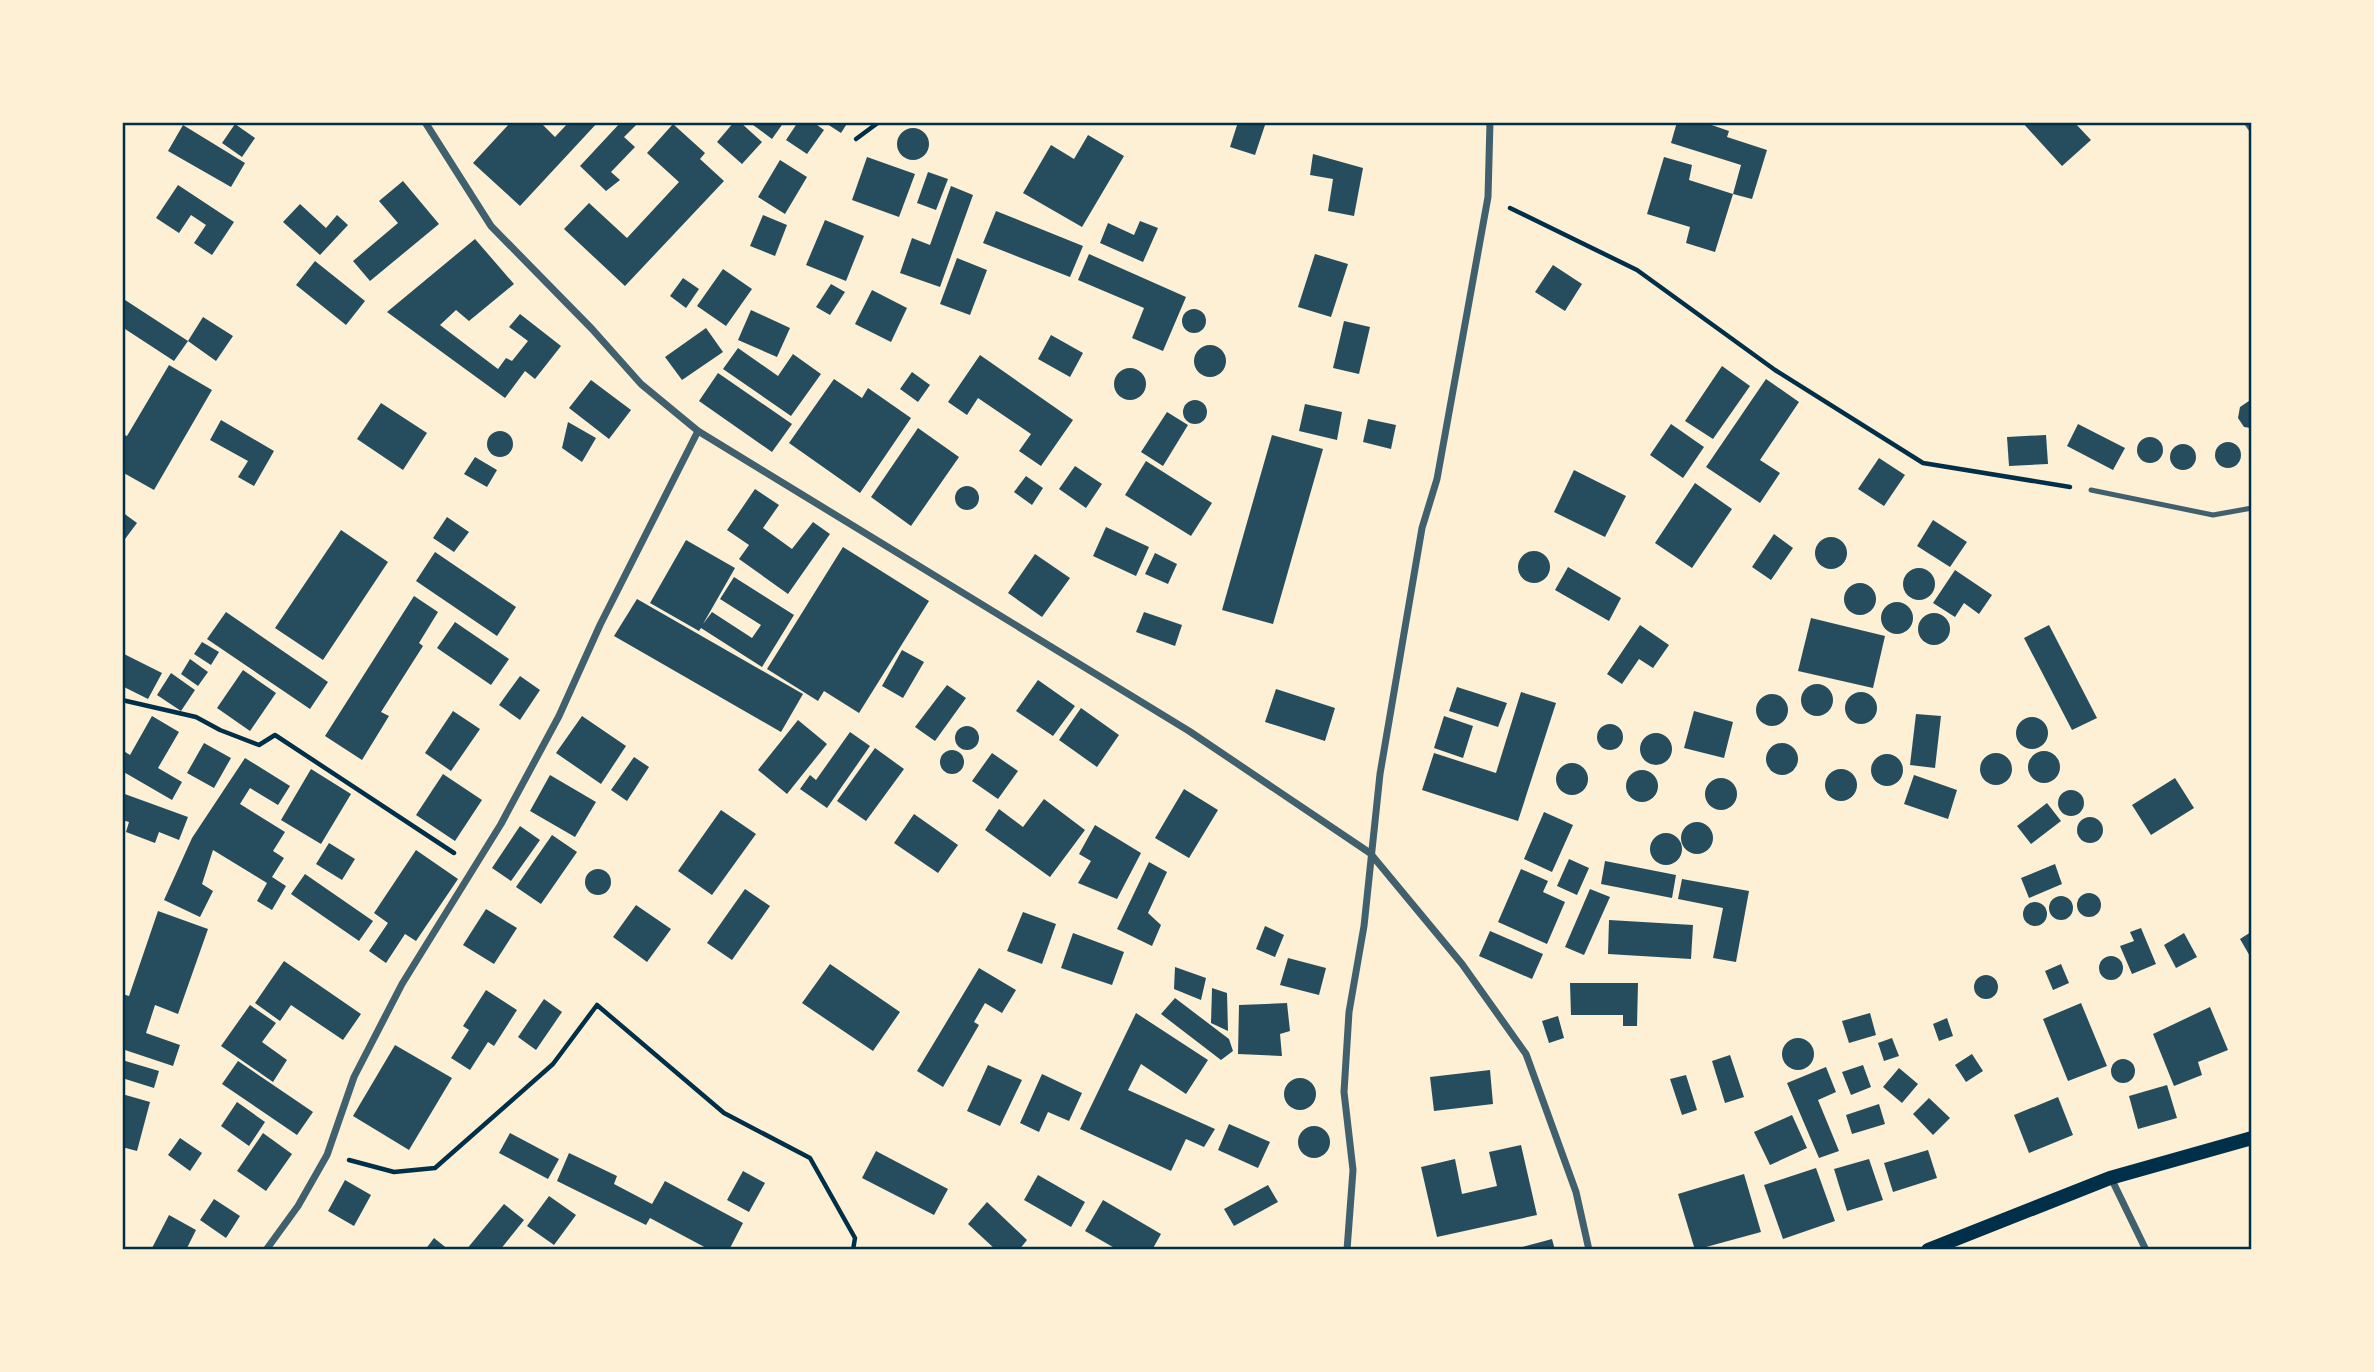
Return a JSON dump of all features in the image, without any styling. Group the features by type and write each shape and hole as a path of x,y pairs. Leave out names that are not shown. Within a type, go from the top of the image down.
{"main road":[{"path":"1927,1250 2110,1178 2252,1138"}],"street":[{"path":"425,122 491,226 592,329 641,384 698,431 1189,731 1370,853 1462,964 1526,1054 1576,1192 1589,1250"},
{"path":"1347,1250 1353,1170 1344,1092 1349,1012 1364,926 1380,774 1422,528 1437,479 1488,197 1490,122"},
{"path":"2247,122 2252,129"},
{"path":"266,1250 298,1206 327,1155 354,1077 402,984 475,867 559,716 600,625 698,431"},
{"path":"2110,1178 2146,1250"}],"lane":[{"path":"2091,490 2213,515 2252,508"}],"path":[{"path":"856,139 879,122"},
{"path":"1488,197 1637,270 1775,370 1923,463 2091,490"},
{"path":"122,700 196,717 220,730 259,745 275,735 475,867"},
{"path":"327,1155 394,1172 435,1168 553,1064 597,1005 724,1113 810,1158 855,1238 853,1250"}],"building":[{"path":"511,122 540,122 555,137 569,122 598,122 520,206 473,163"},
{"path":"621,122 639,122 624,137 635,147 611,172 620,180 606,191 580,166"},
{"path":"734,122 740,122 762,142 742,164 717,142"},
{"path":"749,122 784,122 772,139"},
{"path":"798,122 813,122 824,130 807,154 786,140"},
{"path":"824,122 848,122 841,133"},
{"path":"1238,122 1266,122 1255,155 1230,147"},
{"path":"1677,122 1703,122 1729,131 1727,137 1767,150 1752,199 1733,194 1741,165 1671,143"},
{"path":"2022,122 2074,122 2091,140 2062,166"},
{"path":"235,124 255,138 242,157 222,143"},
{"path":"673,124 705,153 700,159 724,181 625,286 564,229 589,203 627,238 679,182 647,153"},
{"path":"183,125 245,163 231,187 168,151"},
{"path":"913,128 924,133 929,144 924,155 913,160 902,155 897,144 902,133"},
{"path":"1088,135 1124,156 1082,227 1023,193 1051,145 1074,159"},
{"path":"1313,154 1363,168 1354,216 1328,211 1333,179 1310,175"},
{"path":"867,157 915,174 899,217 852,200"},
{"path":"1664,157 1692,165 1689,180 1733,194 1715,252 1686,243 1690,227 1647,214"},
{"path":"780,160 807,177 785,214 758,197"},
{"path":"928,172 948,179 936,210 917,203"},
{"path":"403,181 439,224 370,281 353,261 398,223 379,201"},
{"path":"178,185 234,222 212,255 194,243 206,225 191,215 179,233 156,218"},
{"path":"951,186 973,195 940,287 900,273 912,238 930,245"},
{"path":"300,204 326,228 337,215 348,225 320,255 283,222"},
{"path":"996,211 1083,246 1070,277 983,243"},
{"path":"763,215 787,225 775,256 750,246"},
{"path":"825,220 864,236 846,281 806,265"},
{"path":"1140,221 1158,228 1143,262 1100,243 1108,223 1134,235"},
{"path":"475,239 514,284 469,321 456,310 440,325 498,369 506,358 512,361 528,341 509,327 520,314 561,346 535,379 525,371 505,398 387,312"},
{"path":"1089,254 1186,297 1163,351 1132,338 1144,308 1078,280"},
{"path":"1315,254 1348,264 1331,317 1298,307"},
{"path":"957,258 987,270 970,315 940,304"},
{"path":"315,261 365,301 346,325 296,285"},
{"path":"1553,265 1582,284 1565,311 1535,292"},
{"path":"723,269 752,289 726,326 697,306"},
{"path":"683,278 699,289 686,308 670,296"},
{"path":"831,284 845,292 830,315 816,307"},
{"path":"872,290 907,308 891,342 855,324"},
{"path":"122,298 188,341 174,361 122,327"},
{"path":"1194,309 1205,316 1206,321 1199,332 1194,333 1183,326 1182,321 1189,310"},
{"path":"751,310 790,328 777,357 738,340"},
{"path":"203,317 233,336 216,361 188,341"},
{"path":"1344,321 1370,327 1359,374 1333,368"},
{"path":"706,328 723,352 682,380 665,357"},
{"path":"1051,335 1083,353 1070,377 1038,359"},
{"path":"1210,345 1221,350 1226,361 1221,372 1210,377 1199,372 1194,361 1199,350"},
{"path":"738,348 778,376 793,354 821,374 791,416 723,369"},
{"path":"980,355 1073,420 1041,466 1019,451 1031,434 978,398 967,415 948,402"},
{"path":"169,365 212,390 154,490 122,472 122,434 127,436"},
{"path":"1722,366 1750,386 1713,439 1685,421"},
{"path":"1130,368 1141,373 1146,384 1141,395 1130,400 1119,395 1114,384 1119,373"},
{"path":"912,372 930,385 918,402 900,389"},
{"path":"718,373 792,424 772,452 699,401"},
{"path":"834,379 862,398 868,388 911,418 860,493 789,443"},
{"path":"1766,379 1799,402 1760,460 1780,473 1760,503 1706,467"},
{"path":"591,380 631,410 609,439 569,408"},
{"path":"1195,400 1206,407 1207,412 1200,423 1195,424 1184,417 1183,412 1190,401"},
{"path":"2249,401 2251,428 2244,427 2238,418 2240,407"},
{"path":"381,403 427,433 403,470 357,439"},
{"path":"1305,404 1342,412 1337,440 1299,431"},
{"path":"1167,412 1188,425 1163,466 1141,452"},
{"path":"1368,419 1396,425 1391,449 1363,442"},
{"path":"221,420 274,451 254,486 238,477 248,461 210,440"},
{"path":"568,422 596,438 582,462 562,448"},
{"path":"1671,424 1704,447 1683,478 1650,455"},
{"path":"2078,424 2125,448 2113,470 2067,446"},
{"path":"918,428 959,457 911,526 871,497"},
{"path":"500,431 509,435 513,444 509,453 500,457 491,453 487,444 491,435"},
{"path":"1272,435 1323,449 1273,624 1222,610"},
{"path":"2046,435 2048,464 2009,466 2007,437"},
{"path":"2150,437 2159,441 2163,450 2159,459 2150,463 2141,459 2137,450 2141,441"},
{"path":"2228,442 2237,446 2241,455 2237,464 2228,468 2219,464 2215,455 2219,446"},
{"path":"2183,444 2192,448 2196,457 2192,466 2183,470 2174,466 2170,457 2174,448"},
{"path":"475,457 497,470 487,487 464,474"},
{"path":"1879,458 1905,475 1884,506 1858,489"},
{"path":"1146,461 1212,503 1191,536 1125,495"},
{"path":"1075,466 1102,484 1086,508 1059,489"},
{"path":"1574,470 1626,496 1605,537 1554,512"},
{"path":"1026,476 1043,488 1032,505 1014,492"},
{"path":"1695,483 1732,509 1692,568 1655,543"},
{"path":"967,486 978,493 979,498 972,509 967,510 956,503 955,498 962,487"},
{"path":"755,489 779,505 763,528 792,549 813,522 830,534 788,594 739,559 749,545 727,530"},
{"path":"122,512 137,523 122,543"},
{"path":"447,517 469,532 454,552 433,538"},
{"path":"1933,520 1967,542 1950,567 1917,546"},
{"path":"1106,527 1149,547 1136,576 1093,556"},
{"path":"341,530 388,562 323,660 275,628"},
{"path":"1774,534 1793,548 1771,580 1752,567"},
{"path":"1831,537 1842,542 1847,553 1842,564 1831,569 1820,564 1815,553 1820,542"},
{"path":"686,540 735,568 703,624 712,612 752,638 761,625 720,599 734,577 794,615 762,667 701,628 699,631 650,603"},
{"path":"843,547 929,601 859,713 824,691 818,701 767,669"},
{"path":"1534,551 1545,556 1550,567 1545,578 1534,583 1523,578 1518,567 1523,556"},
{"path":"435,552 516,607 497,636 416,581"},
{"path":"1155,553 1177,564 1168,584 1145,574"},
{"path":"1035,554 1070,578 1042,617 1008,593"},
{"path":"1568,567 1621,598 1609,621 1555,590"},
{"path":"1919,568 1930,573 1935,584 1930,595 1919,600 1908,595 1903,584 1908,573"},
{"path":"1955,570 1992,595 1979,614 1964,603 1955,617 1933,603"},
{"path":"1860,583 1871,588 1876,599 1871,610 1860,615 1849,610 1844,599 1849,588"},
{"path":"414,596 438,612 419,643 423,646 381,712 389,716 362,760 325,736"},
{"path":"637,599 803,694 781,732 614,636"},
{"path":"1897,602 1908,607 1913,618 1908,629 1897,634 1886,629 1881,618 1886,607"},
{"path":"226,612 328,682 310,709 207,639"},
{"path":"1144,612 1182,625 1175,646 1136,632"},
{"path":"1934,613 1945,618 1950,629 1945,640 1934,645 1923,640 1918,629 1923,618"},
{"path":"1811,618 1885,636 1873,688 1798,671"},
{"path":"455,622 509,659 491,685 437,648"},
{"path":"1640,625 1669,645 1653,668 1639,659 1622,684 1607,674"},
{"path":"2049,625 2097,718 2072,730 2024,638"},
{"path":"202,642 219,652 211,665 194,654"},
{"path":"902,650 924,662 903,698 882,686"},
{"path":"122,653 162,673 148,699 122,686"},
{"path":"190,659 208,672 198,686 181,674"},
{"path":"243,670 276,693 250,731 217,708"},
{"path":"171,673 195,690 181,711 157,695"},
{"path":"520,676 540,690 520,720 499,705"},
{"path":"1038,680 1075,706 1053,736 1016,711"},
{"path":"1817,684 1828,689 1833,700 1828,711 1817,716 1806,711 1801,700 1806,689"},
{"path":"947,685 966,698 935,741 915,727"},
{"path":"1457,687 1507,703 1498,727 1449,711"},
{"path":"1276,689 1335,708 1325,741 1265,722"},
{"path":"1521,692 1556,703 1518,821 1422,790 1434,753 1496,773"},
{"path":"1861,692 1872,697 1877,708 1872,719 1861,724 1850,719 1845,708 1850,697"},
{"path":"1772,694 1783,699 1788,710 1783,721 1772,726 1761,721 1756,710 1761,699"},
{"path":"1081,708 1119,735 1097,767 1059,740"},
{"path":"453,711 480,729 451,771 425,753"},
{"path":"1694,711 1733,722 1724,758 1684,748"},
{"path":"1916,714 1941,716 1935,768 1910,765"},
{"path":"152,716 179,732 158,768 182,782 172,800 122,771 122,750 130,755"},
{"path":"582,716 626,746 601,784 556,753"},
{"path":"1444,716 1473,726 1463,758 1434,748"},
{"path":"2032,717 2043,722 2048,733 2043,744 2032,749 2021,744 2016,733 2021,722"},
{"path":"798,720 827,744 787,794 758,770"},
{"path":"1610,724 1619,728 1623,737 1619,746 1610,750 1601,746 1597,737 1601,728"},
{"path":"967,726 978,733 979,738 972,749 967,750 956,743 955,738 962,727"},
{"path":"850,732 870,746 827,808 800,789 810,775 816,780"},
{"path":"1656,733 1667,738 1672,749 1667,760 1656,765 1645,760 1640,749 1645,738"},
{"path":"204,743 231,758 214,788 187,773"},
{"path":"1782,743 1793,748 1798,759 1793,770 1782,775 1771,770 1766,759 1771,748"},
{"path":"875,748 904,769 866,821 837,801"},
{"path":"952,750 963,757 964,762 957,773 952,774 941,767 940,762 947,751"},
{"path":"2044,751 2055,756 2060,767 2055,778 2044,783 2033,778 2028,767 2033,756"},
{"path":"992,753 1018,771 998,799 972,781"},
{"path":"1996,753 2007,758 2012,769 2007,780 1996,785 1985,780 1980,769 1985,758"},
{"path":"1887,754 1898,759 1903,770 1898,781 1887,786 1876,781 1871,770 1876,759"},
{"path":"634,757 649,767 627,801 611,790"},
{"path":"245,758 290,786 278,805 250,788 240,804 285,832 273,851 284,858 272,877 286,886 272,910 257,901 267,883 213,850 202,884 213,891 200,917 164,900 192,838"},
{"path":"1572,763 1583,768 1588,779 1583,790 1572,795 1561,790 1556,779 1561,768"},
{"path":"311,769 351,794 321,844 281,820"},
{"path":"1841,769 1852,774 1857,785 1852,796 1841,801 1830,796 1825,785 1830,774"},
{"path":"1642,770 1653,775 1658,786 1653,797 1642,802 1631,797 1626,786 1631,775"},
{"path":"443,774 482,800 455,841 416,815"},
{"path":"550,775 596,802 575,837 530,811"},
{"path":"1914,775 1957,790 1948,819 1904,804"},
{"path":"1721,778 1732,783 1737,794 1732,805 1721,810 1710,805 1705,794 1710,783"},
{"path":"2175,778 2194,808 2151,835 2132,805"},
{"path":"1184,789 1218,810 1189,858 1155,838"},
{"path":"2071,790 2080,794 2084,803 2080,812 2071,816 2062,812 2058,803 2062,794"},
{"path":"122,793 188,817 179,840 159,832 155,843 126,832 129,822 122,820"},
{"path":"1044,799 1085,830 1050,877 985,830 999,809 1023,827"},
{"path":"2047,803 2061,821 2031,844 2017,826"},
{"path":"721,810 756,834 712,895 678,871"},
{"path":"1544,812 1573,825 1552,872 1524,859"},
{"path":"914,814 958,845 938,873 894,843"},
{"path":"2090,817 2099,821 2103,830 2099,839 2090,843 2081,839 2077,830 2081,821"},
{"path":"1697,822 1708,827 1713,838 1708,849 1697,854 1686,849 1681,838 1686,827"},
{"path":"1095,825 1141,853 1117,899 1078,883 1091,861 1079,854"},
{"path":"520,826 540,840 511,881 492,868"},
{"path":"1666,833 1677,838 1682,849 1677,860 1666,865 1655,860 1650,849 1655,838"},
{"path":"552,835 577,852 541,904 516,887"},
{"path":"329,843 355,859 342,880 316,864"},
{"path":"416,850 458,879 416,941 405,934 386,963 369,951 388,923 374,913"},
{"path":"1569,859 1589,868 1577,895 1557,886"},
{"path":"1605,861 1676,875 1672,898 1601,884"},
{"path":"1149,862 1167,872 1148,913 1161,925 1152,946 1117,929"},
{"path":"2055,864 2062,884 2029,898 2021,878"},
{"path":"598,869 607,873 611,882 607,891 598,895 589,891 585,882 589,873"},
{"path":"1521,869 1548,881 1543,892 1565,902 1547,944 1498,922"},
{"path":"305,874 373,921 359,941 291,894"},
{"path":"1682,879 1749,891 1736,962 1713,958 1723,908 1678,899"},
{"path":"745,889 770,906 732,960 707,943"},
{"path":"1590,889 1610,897 1584,955 1565,947"},
{"path":"2089,893 2100,900 2101,905 2094,916 2089,917 2078,910 2077,905 2084,894"},
{"path":"2061,896 2072,903 2073,908 2066,919 2061,920 2050,913 2049,908 2056,897"},
{"path":"2035,902 2046,909 2047,914 2040,925 2035,926 2024,919 2023,914 2030,903"},
{"path":"636,905 671,929 647,962 613,937"},
{"path":"486,909 517,928 494,964 463,945"},
{"path":"158,911 208,929 178,1014 155,1005 146,1033 180,1045 173,1066 122,1049 122,994 129,996"},
{"path":"1023,912 1056,924 1042,964 1007,951"},
{"path":"1609,920 1693,925 1691,959 1608,954"},
{"path":"1265,926 1284,935 1275,957 1256,949"},
{"path":"2141,928 2156,964 2132,974 2120,946 2134,941 2130,932"},
{"path":"1490,931 1543,954 1532,979 1479,956"},
{"path":"2251,932 2251,958 2240,939"},
{"path":"1073,933 1124,952 1112,985 1061,968"},
{"path":"2184,933 2197,957 2176,968 2164,945"},
{"path":"2111,956 2122,963 2123,968 2116,979 2111,980 2100,973 2099,968 2106,957"},
{"path":"1288,958 1326,968 1319,995 1280,985"},
{"path":"284,961 361,1014 343,1040 291,1005 280,1021 255,1003"},
{"path":"830,964 900,1012 873,1051 802,1003"},
{"path":"2061,964 2069,983 2053,990 2045,971"},
{"path":"1175,967 1206,978 1201,1000 1174,989"},
{"path":"979,968 1016,990 1002,1013 985,1003 974,1022 979,1025 943,1087 917,1071"},
{"path":"1986,975 1997,982 1998,987 1991,998 1986,999 1975,992 1974,987 1981,976"},
{"path":"1570,983 1638,983 1637,1026 1623,1026 1623,1015 1571,1015"},
{"path":"1212,988 1227,993 1228,1031 1211,1023"},
{"path":"486,990 517,1010 494,1046 488,1042 470,1070 451,1058 469,1030 463,1026"},
{"path":"1175,998 1229,1039 1233,1051 1221,1060 1161,1014"},
{"path":"544,999 562,1012 536,1050 518,1037"},
{"path":"1287,1003 1290,1031 1280,1034 1282,1056 1238,1054 1239,1005"},
{"path":"2081,1003 2107,1066 2068,1081 2043,1019"},
{"path":"250,1005 276,1023 262,1042 287,1060 273,1082 221,1046"},
{"path":"2210,1007 2228,1050 2198,1062 2202,1075 2174,1086 2153,1034"},
{"path":"1136,1013 1208,1060 1186,1094 1141,1064 1128,1090 1215,1129 1204,1147 1186,1139 1171,1171 1080,1129"},
{"path":"1870,1013 1876,1035 1849,1043 1842,1021"},
{"path":"1558,1016 1564,1038 1549,1043 1542,1021"},
{"path":"1947,1018 1953,1036 1939,1041 1933,1024"},
{"path":"1798,1038 1809,1043 1814,1054 1809,1065 1798,1070 1787,1065 1782,1054 1787,1043"},
{"path":"1892,1038 1899,1056 1884,1061 1878,1043"},
{"path":"395,1045 452,1078 409,1150 353,1116"},
{"path":"1972,1054 1983,1071 1966,1082 1955,1065"},
{"path":"1730,1055 1744,1097 1725,1103 1712,1061"},
{"path":"2123,1059 2134,1066 2135,1071 2128,1082 2123,1083 2112,1076 2111,1071 2118,1060"},
{"path":"122,1060 159,1071 154,1088 122,1078"},
{"path":"238,1061 313,1112 297,1135 222,1084"},
{"path":"988,1065 1022,1080 1000,1126 967,1111"},
{"path":"1863,1065 1871,1087 1851,1095 1842,1072"},
{"path":"1826,1067 1836,1092 1818,1100 1839,1151 1819,1158 1787,1083"},
{"path":"1899,1068 1918,1084 1902,1103 1883,1087"},
{"path":"1490,1070 1493,1104 1434,1111 1430,1077"},
{"path":"1042,1074 1082,1093 1069,1121 1048,1112 1039,1132 1020,1123"},
{"path":"1686,1075 1697,1110 1682,1115 1670,1079"},
{"path":"1300,1078 1311,1083 1316,1094 1311,1105 1300,1110 1289,1105 1284,1094 1289,1083"},
{"path":"2167,1085 2177,1118 2138,1129 2129,1096"},
{"path":"122,1094 150,1102 137,1151 122,1147"},
{"path":"2058,1097 2073,1135 2029,1153 2014,1115"},
{"path":"1929,1098 1950,1118 1933,1135 1913,1114"},
{"path":"237,1102 265,1122 249,1146 221,1126"},
{"path":"1879,1104 1885,1124 1852,1134 1846,1115"},
{"path":"1792,1115 1807,1148 1770,1165 1754,1132"},
{"path":"1229,1124 1270,1142 1258,1168 1218,1150"},
{"path":"1314,1126 1325,1131 1330,1142 1325,1153 1314,1158 1303,1153 1298,1142 1303,1131"},
{"path":"263,1133 292,1154 266,1191 237,1171"},
{"path":"510,1133 559,1159 548,1179 499,1153"},
{"path":"180,1138 202,1153 190,1171 168,1155"},
{"path":"1521,1145 1537,1215 1437,1237 1421,1167 1455,1159 1462,1194 1497,1186 1489,1152"},
{"path":"1928,1150 1937,1178 1893,1192 1884,1163"},
{"path":"876,1151 948,1189 934,1215 862,1178"},
{"path":"569,1153 617,1176 614,1184 652,1204 665,1181 743,1223 729,1250 710,1250 650,1218 646,1225 557,1181"},
{"path":"1869,1159 1883,1200 1847,1211 1834,1169"},
{"path":"1816,1168 1835,1221 1783,1239 1764,1185"},
{"path":"743,1171 765,1183 749,1212 727,1200"},
{"path":"1744,1174 1761,1232 1695,1250 1678,1194"},
{"path":"1038,1175 1085,1202 1071,1227 1024,1200"},
{"path":"345,1180 371,1195 354,1226 328,1211"},
{"path":"1268,1185 1278,1202 1234,1226 1224,1209"},
{"path":"549,1196 576,1215 554,1245 527,1226"},
{"path":"214,1199 240,1216 226,1238 200,1220"},
{"path":"1103,1200 1161,1234 1152,1250 1118,1250 1085,1231"},
{"path":"987,1202 1027,1240 1019,1250 996,1250 968,1224"},
{"path":"504,1204 524,1220 500,1250 466,1250"},
{"path":"169,1215 196,1230 186,1250 151,1250"},
{"path":"434,1238 449,1250 425,1250"},
{"path":"1552,1239 1555,1250 1515,1250 1515,1249"}]}
